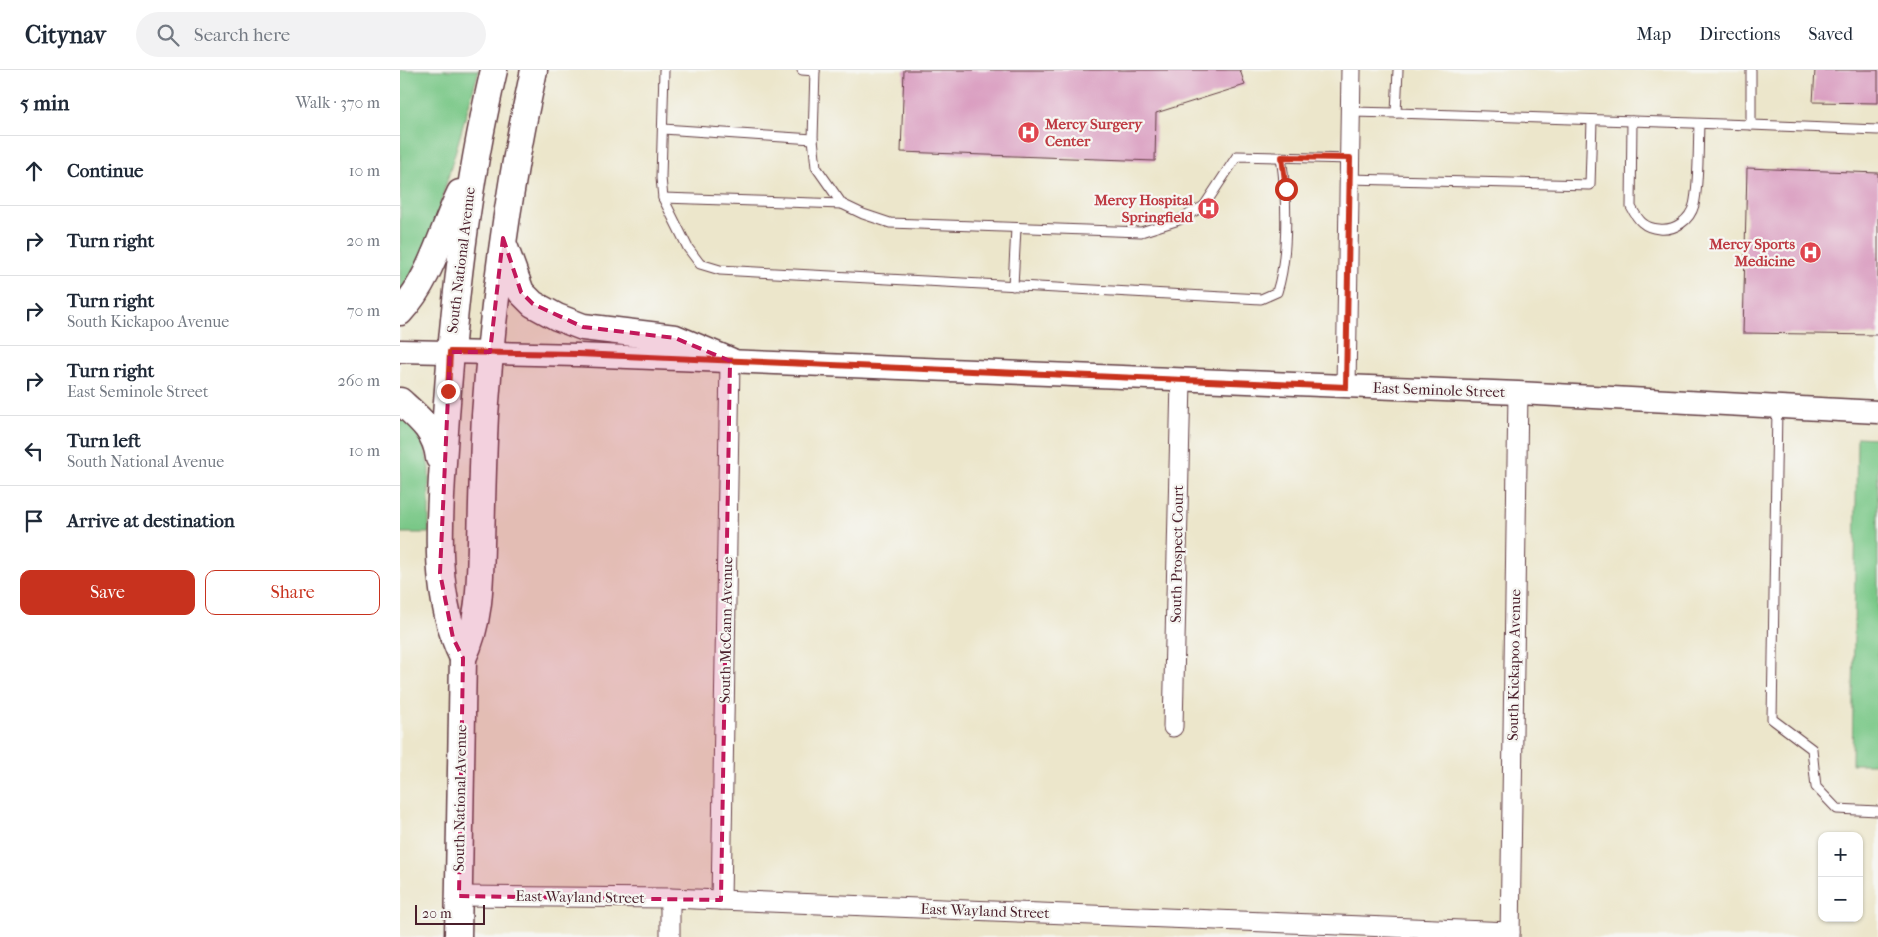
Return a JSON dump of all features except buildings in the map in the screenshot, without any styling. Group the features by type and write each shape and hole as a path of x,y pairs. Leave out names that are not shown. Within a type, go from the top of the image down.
{"main road":[{"name":"South National Avenue","path":"463,658 453,638 440,573 442,481 450,352 457,279 473,166 494,70"},
{"name":"South National Avenue","path":"458,937 463,658 472,641 479,598 485,417 490,352 503,238 512,175 534,70"},
{"path":"400,312 409,302 436,254 453,207 473,166"},
{"path":"503,238 510,265 521,292 533,304 583,327 675,338 730,361"},
{"path":"400,401 426,424 434,438 439,454 442,481"}],"street":[{"path":"1346,387 1351,70"},
{"name":"East Seminole Street","path":"400,350 730,361 1518,393 1878,412"},
{"name":"South McCann Avenue","path":"721,900 730,361"},
{"name":"South Prospect Court","path":"1173,727 1181,380"},
{"name":"South Kickapoo Avenue","path":"1510,934 1518,393"},
{"name":"East Wayland Street","path":"459,896 670,898 1510,934"},
{"path":"670,898 670,937"}],"lane":[{"path":"664,70 661,178 664,198 688,248 700,264 720,270 1261,299 1276,292 1282,275 1286,189 1282,157"},
{"path":"802,70 815,70 812,139 816,167 842,204"},
{"path":"1396,113 1398,70"},
{"path":"1751,70 1751,125"},
{"path":"1351,112 1878,130"},
{"path":"1350,179 1590,185 1592,120"},
{"path":"1632,121 1631,207 1637,219 1647,227 1662,230 1677,226 1688,217 1694,205 1699,124"},
{"path":"662,129 812,139"},
{"path":"664,198 842,204 890,223 1141,232 1179,220 1204,206 1237,156 1350,158"},
{"path":"1013,286 1016,228"},
{"path":"1777,408 1772,719 1812,749 1816,786 1837,809 1878,811"}],"highlighted area":[{"path":"503,238 521,292 533,304 583,327 675,338 730,361 721,900 459,896 463,658 453,638 440,573 450,352 490,352"}],"green space":[{"path":"400,70 479,70 434,226 420,259 400,293"},
{"path":"400,414 423,441 429,468 429,533 400,533"},
{"path":"1857,437 1878,438 1878,764 1852,764"}],"place":[{"name":"Mercy Surgery Center","path":"1029,133"},
{"name":"Mercy Hospital Springfield","path":"1209,209"},
{"name":"Mercy Sports Medicine","path":"1811,253"}],"route":[{"path":"448,391 450,352 578,354 1346,387 1350,158 1282,157 1286,189"}]}
